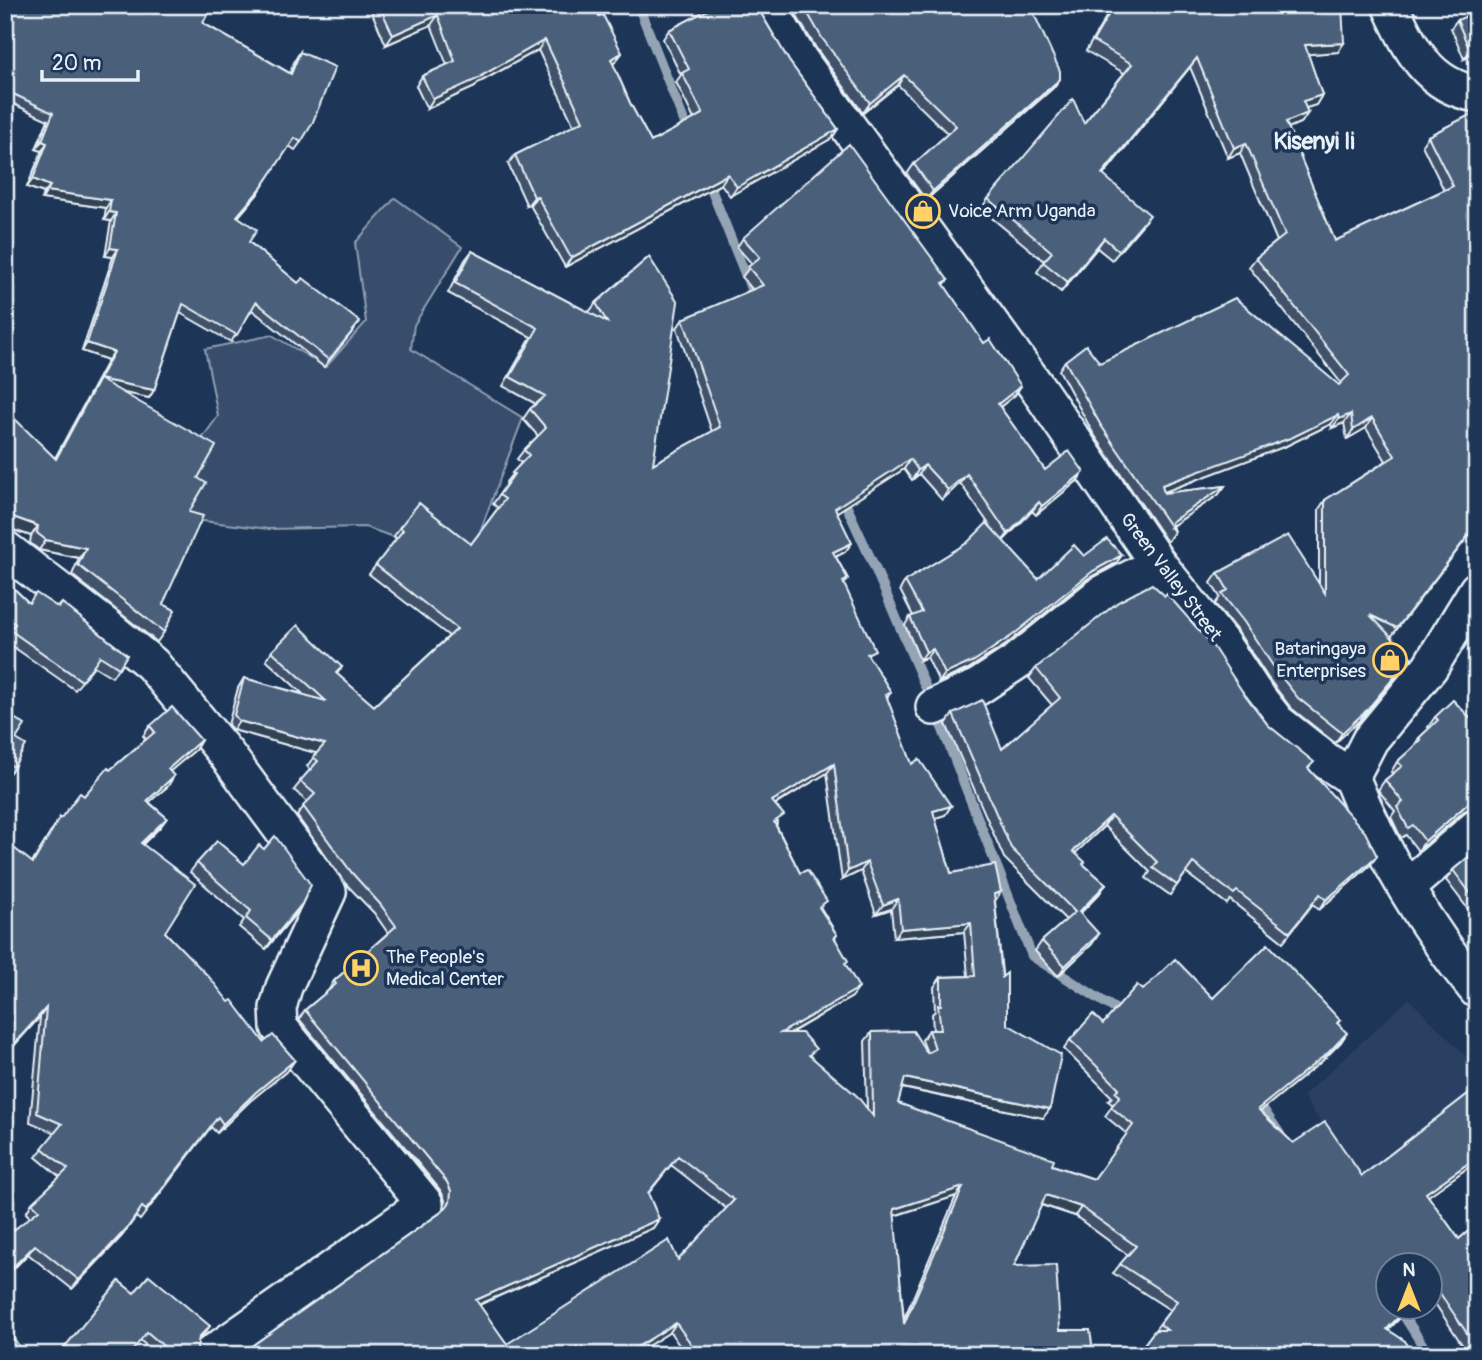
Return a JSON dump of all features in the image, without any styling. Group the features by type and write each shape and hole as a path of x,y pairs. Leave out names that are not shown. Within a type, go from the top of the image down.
{"street":[{"name":"Green Valley Street","path":"767,5 799,59 1039,390 1158,564 1221,643 1252,690 1277,722 1325,760 1351,776"},
{"path":"1390,5 1411,50 1435,76 1460,91 1477,94"},
{"path":"5,550 152,664 227,755 328,892 284,987 278,1007 279,1027 425,1204 210,1355"},
{"path":"934,707 978,687 1019,660 1100,595 1158,564"},
{"path":"1477,590 1430,667 1370,740 1351,776 1369,822 1407,887 1447,953 1477,990"},
{"path":"1407,887 1477,827"}],"shaded area":[{"path":"395,198 462,247 414,325 411,349 523,418 468,563 365,527 268,529 187,519 179,471 218,416 205,349 272,335 326,367 366,322 355,243"},
{"path":"1409,999 1477,1068 1477,1091 1360,1182 1303,1096"}],"building":[{"path":"5,5 212,5 203,23 291,74 300,52 335,67 312,124 301,142 295,138 262,187 237,216 257,230 249,242 298,283 303,278 360,322 329,360 256,302 237,335 183,304 154,390 99,379 114,352 87,343 118,249 110,248 116,213 109,212 111,200 47,191 50,186 33,179 47,143 42,141 53,113 5,90"},
{"path":"379,5 593,5 599,16 603,15 622,53 611,59 651,142 703,114 682,73 689,69 669,30 717,5 756,5 789,61 838,129 737,187 728,174 571,258 537,196 534,197 515,155 583,121 545,40 482,77 433,99 422,76 455,61 438,15 393,35"},
{"path":"803,5 1030,5 1060,71 1060,79 933,191 914,164 956,126 904,75 870,103 822,38"},
{"path":"1114,5 1342,5 1344,43 1305,45 1322,95 1303,101 1308,113 1286,122 1335,241 1453,186 1428,136 1470,115 1477,115 1477,524 1397,628 1370,615 1411,657 1367,710 1342,733 1298,698 1275,669 1222,594 1228,590 1218,573 1288,535 1325,593 1325,500 1395,456 1372,418 1353,430 1351,414 1339,419 1338,415 1293,437 1162,485 1164,493 1225,486 1171,522 1174,532 1100,424 1065,361 1086,345 1100,363 1235,298 1339,385 1349,375 1256,258 1285,235 1246,143 1234,148 1197,58 1102,174 1150,215 1119,251 1104,238 1068,282 1043,262 1052,252 988,199 1073,99 1084,123 1132,64 1093,41"},
{"path":"1477,12 1477,48 1470,51 1457,20"},
{"path":"849,144 948,280 943,283 984,343 990,339 1021,386 998,404 1045,470 1069,451 1084,472 1042,506 1039,502 1008,534 967,474 948,490 925,465 918,470 910,459 835,508 852,543 833,552 848,579 843,582 875,650 867,654 891,692 886,695 912,764 919,759 951,806 933,811 951,873 995,865 1001,892 994,894 1002,977 1007,973 1007,1024 1061,1055 1050,1109 905,1078 898,1103 1054,1159 1052,1165 1094,1179 1133,1125 1111,1107 1120,1096 1115,1092 1119,1088 1070,1040 1093,1014 1103,1024 1137,985 1143,990 1175,959 1213,998 1268,944 1340,1020 1337,1023 1347,1033 1329,1052 1258,1109 1293,1143 1325,1122 1362,1176 1477,1087 1477,1157 1426,1193 1459,1239 1477,1224 1477,1348 1444,1299 1444,1252 1374,1252 1374,1322 1394,1322 1387,1329 1405,1341 1414,1355 1136,1355 1155,1330 1167,1330 1160,1324 1177,1301 1120,1264 1136,1246 1081,1207 1046,1195 1014,1266 1056,1265 1060,1330 1090,1330 1096,1355 699,1355 676,1323 624,1355 239,1355 443,1211 450,1202 451,1191 447,1182 305,1010 396,926 352,873 303,806 315,794 300,781 318,761 313,757 325,744 239,721 234,715 244,678 326,701 272,651 298,625 342,667 336,673 374,706 457,629 376,565 403,530 400,527 419,503 471,544 505,499 499,495 514,474 512,473 529,455 524,450 546,428 530,409 545,396 510,377 538,328 455,283 472,251 607,322 596,303 649,257 678,302 653,464 720,427 683,319 763,285 748,267 760,257 743,238","holes":["834,764 848,871 867,862 883,905 898,899 901,929 971,923 975,976 941,977 941,1005 938,1005 941,1030 929,1030 935,1049 927,1053 913,1031 872,1032 873,1116 857,1096 809,1055 816,1049 802,1033 781,1033 859,988 834,937 837,935 819,907 827,901 807,870 800,873 774,822 784,815 772,801","678,1156 734,1200 678,1260 669,1240 507,1344 476,1300 659,1219 648,1193","963,1187 904,1324 894,1209"]},
{"path":"99,379 216,446 198,478 206,483 189,512 203,516 163,604 175,610 164,632 78,565 86,548 46,540 37,533 38,526 5,514 5,419 8,421 13,417 56,459"},
{"path":"987,523 1038,579 1074,545 1084,556 1107,539 1122,555 1093,571 1013,635 974,661 945,674 933,649 926,652 910,617 922,612 905,581 967,543"},
{"path":"5,580 29,603 36,593 59,608 62,603 127,655 119,668 100,656 82,681 10,630 15,624 5,616"},
{"path":"1152,584 1165,596 1167,594 1212,645 1268,725 1314,762 1308,768 1365,832 1377,856 1326,900 1320,894 1290,932 1237,891 1234,894 1193,863 1177,885 1153,868 1157,862 1111,816 1073,851 1085,862 1083,864 1106,884 1079,912 1099,934 1065,966 1042,941 1075,912 1011,848 953,714 982,700 1002,749 1060,698 1036,668 1118,602"},
{"path":"1453,700 1477,725 1477,799 1471,801 1425,841 1413,825 1408,828 1397,807 1403,802 1385,780 1402,766 1397,762 1421,740 1419,738 1438,720 1435,717"},
{"path":"172,707 201,740 168,769 174,776 147,801 167,818 141,843 195,884 165,932 209,977 229,1002 232,1000 264,1042 273,1035 295,1060 223,1124 218,1117 146,1210 142,1207 128,1227 79,1280 35,1245 5,1275 5,1237 39,1210 32,1203 68,1169 42,1148 62,1124 37,1113 46,1008 5,1054 5,841 33,863 60,817 80,793 84,796 108,768 110,770 155,732 150,726"},
{"path":"5,712 25,725 16,739 26,745 14,767 5,762"},
{"path":"275,836 311,885 302,904 272,940 246,918 251,911 197,863 217,841 244,864 259,845 264,849"},
{"path":"1477,850 1477,902 1453,870"},
{"path":"149,1275 210,1326 199,1337 199,1355 174,1355 147,1332 129,1355 58,1355 119,1281 134,1293"},
{"path":"5,1327 26,1355 5,1355"}],"waterway":[{"path":"638,5 690,136"},
{"path":"707,179 756,301"},
{"path":"841,494 934,707 1032,956 1126,1016"},
{"path":"1257,1100 1280,1134"},
{"path":"1408,1322 1429,1355"}],"place":[{"name":"Voice Arm Uganda","path":"923,211"},
{"name":"Bataringaya Enterprises","path":"1390,660"},
{"name":"The People's Medical Center","path":"361,968"}],"district":[{"name":"Kisenyi Ii","path":"1314,141"}]}
